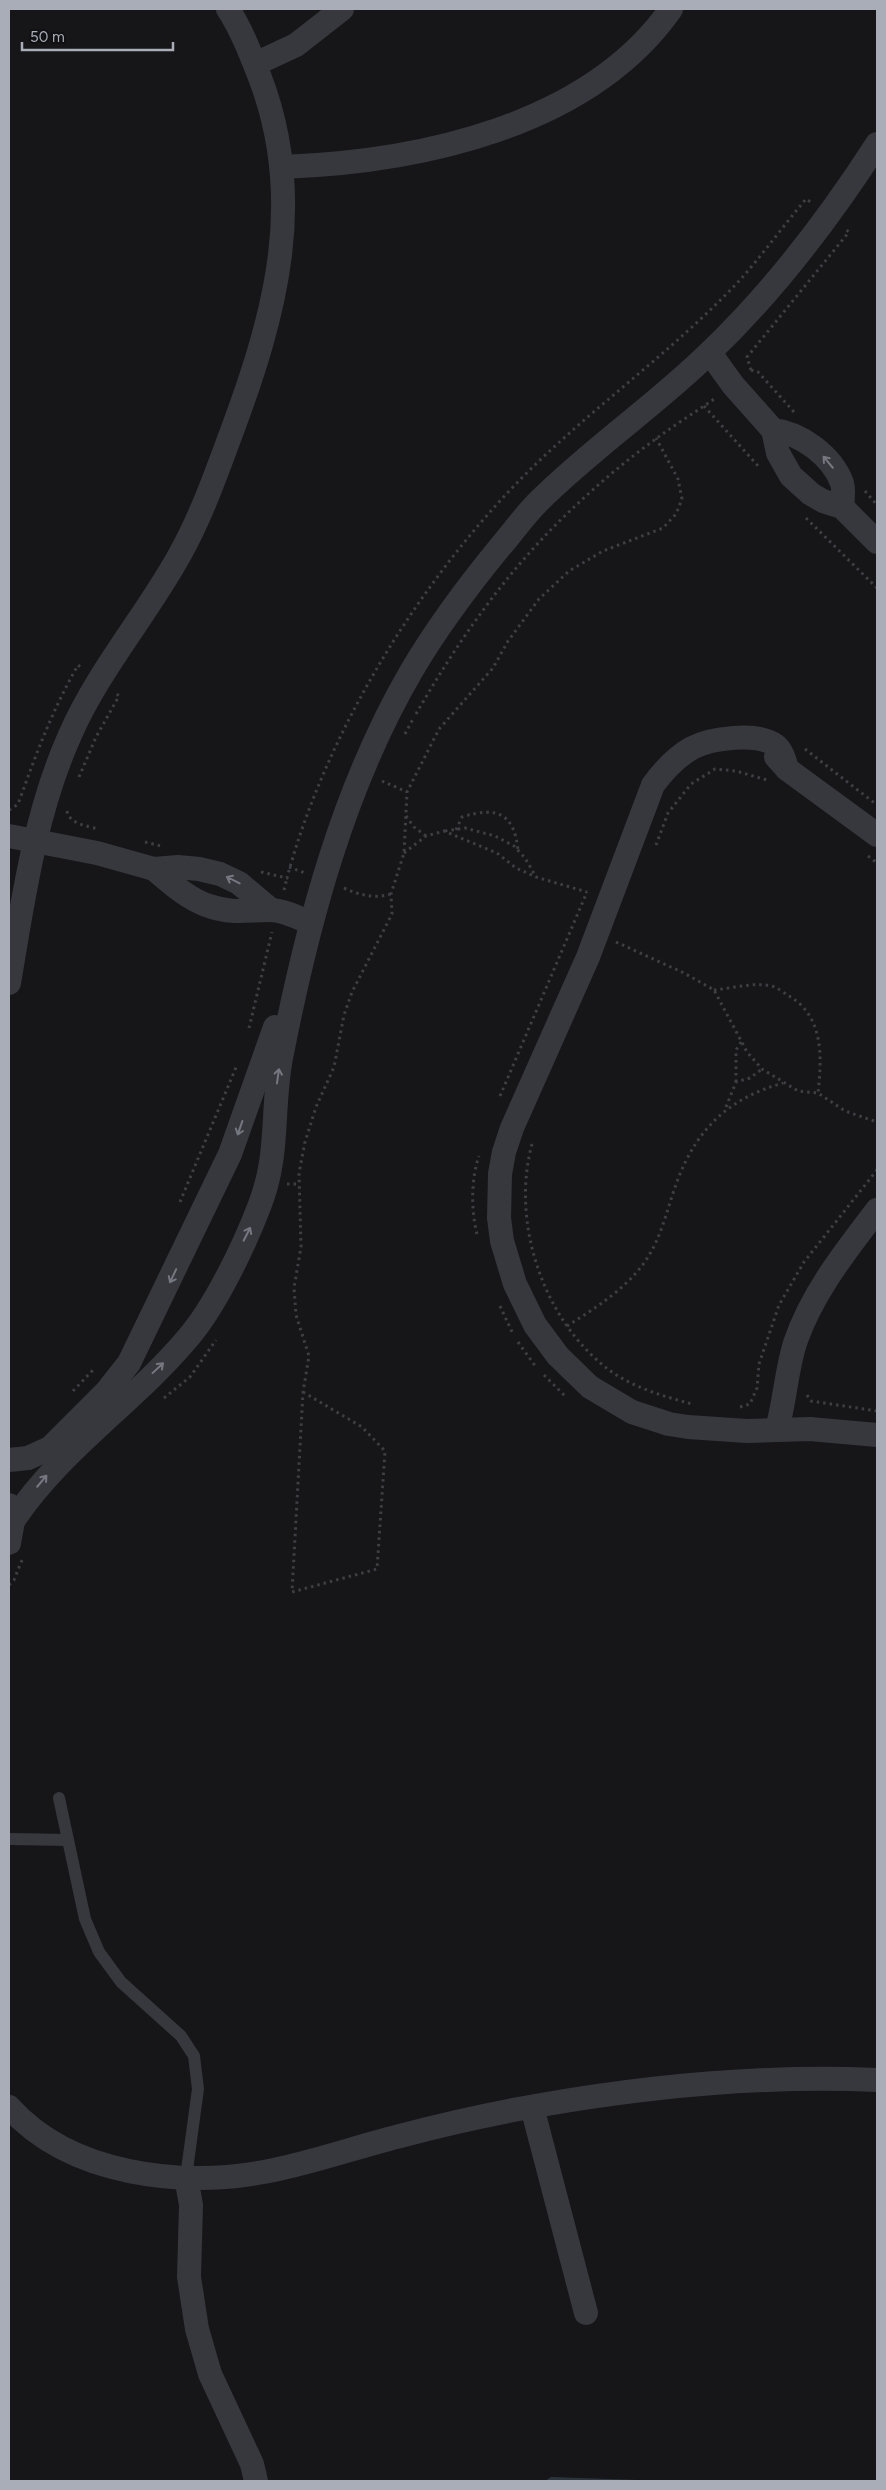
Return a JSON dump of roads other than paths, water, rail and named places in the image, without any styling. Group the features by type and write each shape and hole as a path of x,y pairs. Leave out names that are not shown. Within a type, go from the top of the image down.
{"street":[{"path":"9,984 26,880 36,840 69,737 83,707 143,616 180,554 209,494 241,409 267,328 280,266 284,208 282,167 273,117 255,64 228,9"},
{"path":"255,64 296,45 342,9"},
{"path":"282,167 355,162 400,155 457,142 514,122 570,96 602,77 649,37 671,9"},
{"path":"9,1460 28,1458 50,1448 91,1420 173,1355 197,1327 252,1226 265,1192 274,1157 278,1074 303,950 311,923 355,791 381,729 412,670 448,614 535,504 584,459 710,352 772,287 830,215 877,144"},
{"path":"710,352 734,385 773,430 774,442 784,465 800,486 823,501 842,507 877,542"},
{"path":"773,430 788,432 799,438 828,462 842,484 842,507"},
{"path":"869,843 781,777 769,750 736,746 705,751 682,766 654,802 637,829 588,957 512,1128 500,1174 498,1211 502,1241 514,1284 535,1325 572,1371 610,1401 632,1412 669,1424 718,1430 810,1429 877,1435"},
{"path":"9,836 36,840 154,869 178,867 220,874 239,883 275,910 311,923"},
{"path":"154,869 189,897 208,906 229,911 275,910"},
{"path":"14,1529 30,1495 91,1420 129,1363 220,1176 239,1131 295,968 303,950"},
{"path":"777,1430 785,1401 788,1369 806,1314 839,1260 877,1210"},
{"path":"9,2107 46,2138 82,2157 132,2170 186,2177 214,2178 270,2171 466,2119 640,2091 751,2081 877,2080"},
{"path":"532,2107 586,2314"},
{"path":"186,2177 191,2205 189,2277 197,2330 210,2374 252,2464 256,2481"}],"lane":[{"path":"60,1798 85,1919 99,1952 120,1982 181,2036 194,2056 198,2089 186,2177"},
{"path":"9,1840 68,1840"}]}
